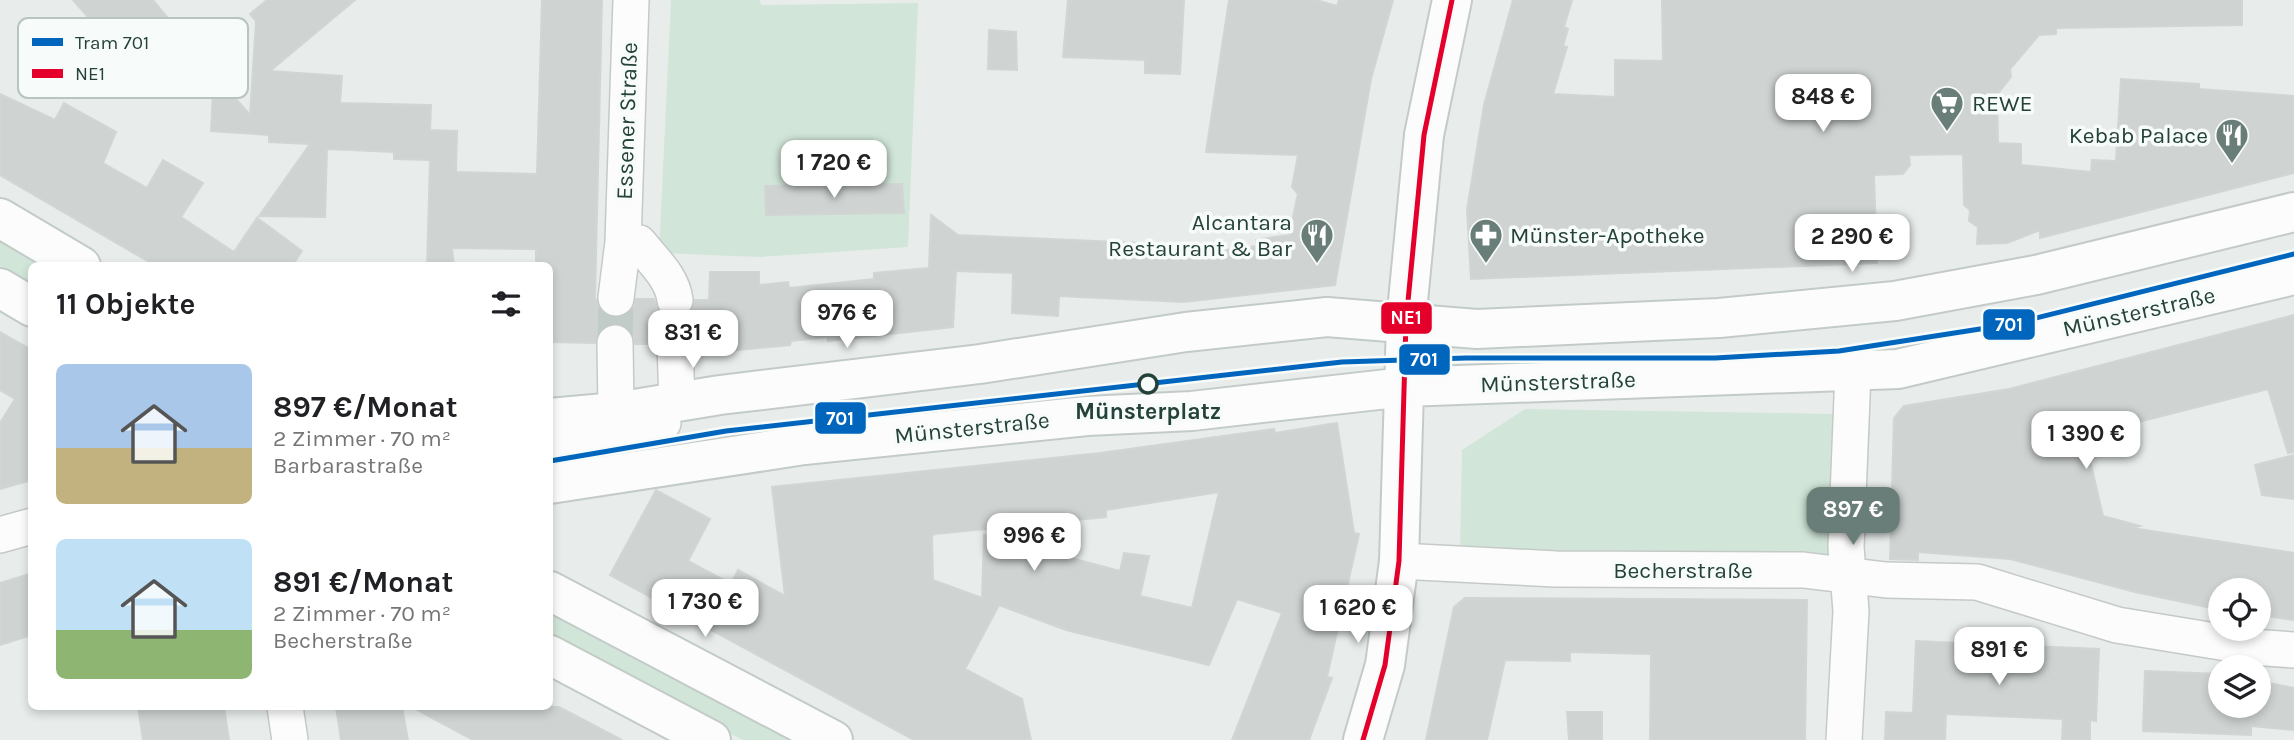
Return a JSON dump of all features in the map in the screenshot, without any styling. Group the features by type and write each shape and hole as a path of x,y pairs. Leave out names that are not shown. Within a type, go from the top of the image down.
{"main road":[{"path":"1363,740 1385,665 1399,561 1406,322 1424,135 1452,0"},
{"path":"553,418 616,412 720,395 980,364 1186,332 1327,317 1477,329 1718,318 1895,301 2036,275 2294,212"},
{"path":"0,218 74,262"},
{"name":"Münsterstraße","path":"554,481 804,445 1087,416 1192,411 1405,387 1898,369 2294,275"},
{"path":"0,289 28,305"},
{"path":"553,593 833,740"},
{"path":"553,657 711,740"}],"street":[{"name":"Essener Straße","path":"616,298 624,242 631,0"},
{"path":"624,242 639,243 666,275 675,300"},
{"path":"615,343 616,412"},
{"path":"675,344 677,403"},
{"path":"1844,740 1851,611 1846,547 1853,372"},
{"path":"553,442 667,422 720,395"},
{"path":"0,535 28,527"},
{"name":"Becherstraße","path":"1399,561 1556,569 1803,570 1886,580 1977,582 2117,625 2251,647 2294,650"},
{"path":"285,710 290,740"}],"green space":[{"path":"671,0 760,0 761,5 918,3 908,247 760,257 659,253"},
{"path":"0,242 34,262 28,262 28,284 0,266"},
{"path":"1525,409 1836,414 1835,557 1460,550 1462,450"},
{"path":"553,604 812,740 743,740 553,641"}],"building":[{"path":"73,0 153,0 168,18 89,18"},
{"path":"267,0 355,0 270,71 342,76 340,103 431,105 430,130 457,131 456,172 537,174 542,0 602,0 595,298 603,314 613,318 623,317 632,311 636,299 654,299 661,314 679,320 689,314 695,300 709,300 710,272 759,272 759,285 788,282 789,288 874,279 874,273 929,268 931,215 958,235 1208,246 1209,252 1257,246 1256,240 1289,235 1298,194 1292,187 1298,155 1206,152 1229,0 1316,0 1337,6 1339,0 1393,0 1371,79 1335,285 1183,302 1059,296 1058,316 1012,313 1013,273 956,271 953,327 828,341 827,337 791,341 790,345 709,353 709,345 695,345 692,333 675,324 664,327 655,344 635,344 632,332 615,323 604,326 595,343 553,342 553,262 536,262 536,249 452,248 454,262 427,262 430,160 394,159 394,152 327,149 325,217 259,216 310,144 269,142 269,135 211,131 213,98 235,98 250,115 256,21 250,14"},
{"path":"1068,0 1184,0 1180,74 1145,73 1145,60 1063,57"},
{"path":"1513,0 1572,0 1564,27 1568,29 1563,46 1567,47 1553,94 1615,97 1615,60 1663,61 1662,0 2242,0 2242,25 2056,28 2056,34 2039,35 2010,69 2011,77 1997,95 1998,143 2021,144 2021,165 2091,172 2092,160 2116,161 2121,79 2199,84 2199,89 2294,96 2294,173 2040,238 2040,230 2007,243 1977,244 1978,227 1969,221 1970,210 1964,205 1963,154 1909,155 1910,165 1903,174 1874,175 1877,263 1471,279 1467,210 1484,105"},
{"path":"989,30 1016,32 1017,70 988,69"},
{"path":"0,94 55,120 64,103 116,132 103,163 147,188 163,160 203,183 181,217 234,252 257,218 302,251 295,262 149,262 0,175"},
{"path":"902,184 904,213 766,215 765,186"},
{"path":"2294,315 2294,452 2288,453 2268,389 2119,427 2118,434 2086,443 2103,516 2140,526 2132,528 2294,553 2294,620 2271,617 2271,578 2208,578 2208,607 2135,592 2010,559 1918,552 1918,560 1890,559 1894,418 1904,406 2009,389"},
{"path":"0,332 28,348 28,481 0,489 0,423 15,399 0,390"},
{"path":"1337,423 1354,533 1359,534 1327,677 1332,678 1309,740 1232,740 1282,613 1237,599 1209,665 1066,630 999,605 965,669 1022,699 1031,740 914,740 610,575 656,490 710,519 688,561 731,584 738,570 785,596 772,487 1100,453 1274,429 1275,433","holes":["1219,492 1192,608 1140,596 1149,556 1124,553 1120,571 984,535 982,598 933,580 932,536 1106,517 1106,510"]},
{"path":"2294,455 2294,499 2262,495 2255,465"},
{"path":"28,574 28,636 0,645 0,583"},
{"path":"1465,598 1807,600 1805,740 1650,740 1651,654 1570,652 1570,661 1505,660 1487,740 1426,740 1454,607"},
{"path":"1916,641 2099,649 2096,721 2090,720 2090,740 2062,740 2063,719 1946,714 1945,740 1885,740 1886,712 1913,713"},
{"path":"2145,671 2208,673 2208,718 2271,718 2271,683 2294,688 2294,730 2251,726 2251,735 2143,731"},
{"path":"553,707 559,707 622,740 473,740 418,710 553,710"},
{"path":"138,710 224,710 229,740 143,740"},
{"path":"336,710 403,710 408,740 341,740"},
{"path":"1567,712 1602,712 1602,740 1569,740"}],"tunnel":[{"path":"615,343 616,298"},
{"path":"675,300 675,344"}],"tram line":[{"name":"701","path":"553,460 726,431 1342,362 1466,358 1715,358 1839,351 2012,324 2294,254"}],"transit line":[{"name":"NE1","path":"1363,740 1385,665 1399,561 1406,322 1424,135 1452,0"}],"place":[{"name":"REWE","path":"1947,133"},
{"name":"Kebab Palace","path":"2232,165"},
{"name":"Alcantara Restaurant & Bar","path":"1317,265"},
{"name":"Münster-Apotheke","path":"1486,265"},
{"name":"Münsterplatz","path":"1148,384"}]}
